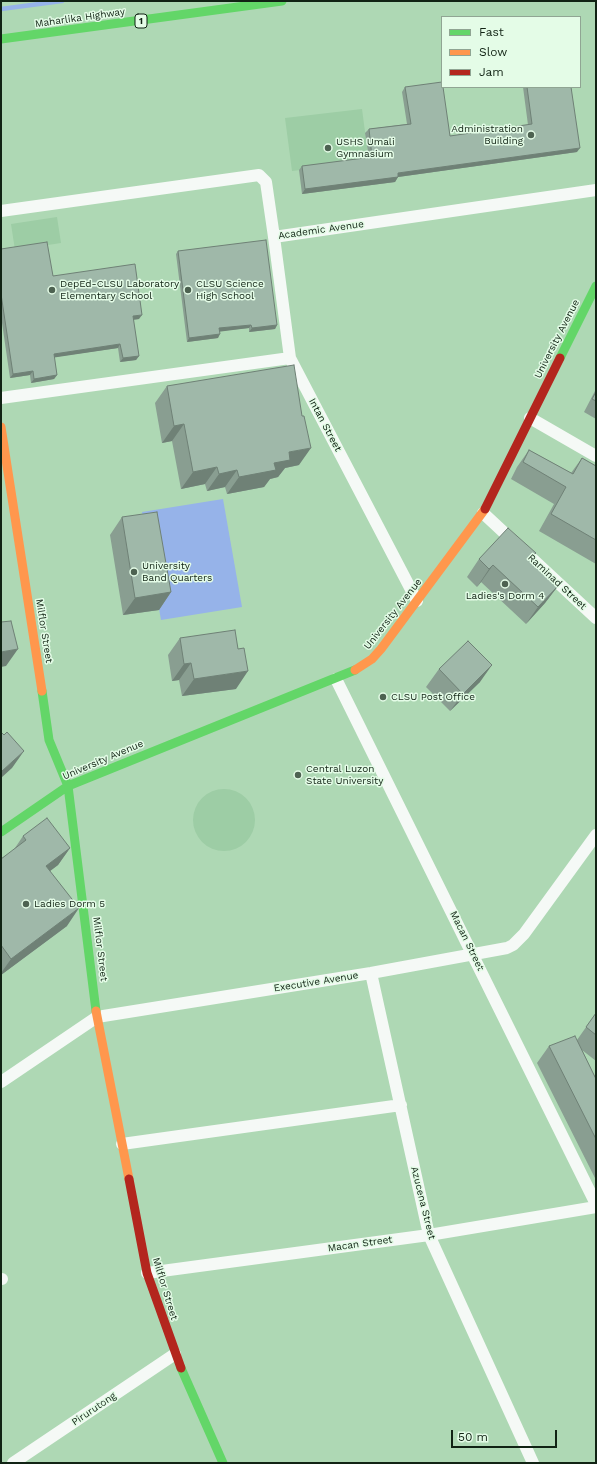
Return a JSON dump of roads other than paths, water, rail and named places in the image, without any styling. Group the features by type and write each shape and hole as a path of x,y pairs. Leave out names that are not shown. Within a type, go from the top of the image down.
{"main road":[{"name":"Maharlika Highway","path":"1,39 282,1"},
{"name":"University Avenue","path":"1,832 68,786 336,679 356,670 372,659 483,514 596,286"},
{"name":"Milflor Street","path":"1,427 49,740 68,786 97,1017 147,1273 175,1354 224,1463"}],"street":[{"name":"Academic Avenue","path":"1,211 259,176 266,182 274,237 596,190"},
{"name":"Intan Street","path":"274,237 290,358 417,601"},
{"path":"1,398 290,358"},
{"path":"530,418 596,456"},
{"name":"Raminad Street","path":"483,514 596,618"},
{"name":"Macan Street","path":"147,1273 429,1235 596,1205 474,955 336,679"},
{"name":"Executive Avenue","path":"1,1082 97,1017 371,973 507,948 519,941 596,835"},
{"name":"Azucena Street","path":"371,973 429,1235 533,1463"},
{"path":"122,1144 401,1105"},
{"name":"Pirurutong","path":"13,1463 175,1354"}],"water":[{"path":"223,499 242,607 161,620 142,512"}],"waterway":[{"path":"1,9 62,1"}],"place":[{"name":"Administration Building","path":"531,135"},
{"name":"USHS Umali Gymnasium","path":"328,148"},
{"name":"DepEd-CLSU Laboratory Elementary School","path":"52,290"},
{"name":"CLSU Science High School","path":"188,290"},
{"name":"University Band Quarters","path":"134,572"},
{"name":"Ladies's Dorm 4","path":"505,584"},
{"name":"CLSU Post Office","path":"383,697"},
{"name":"Central Luzon State University","path":"298,775"},
{"name":"Ladies Dorm 5","path":"26,904"}]}
